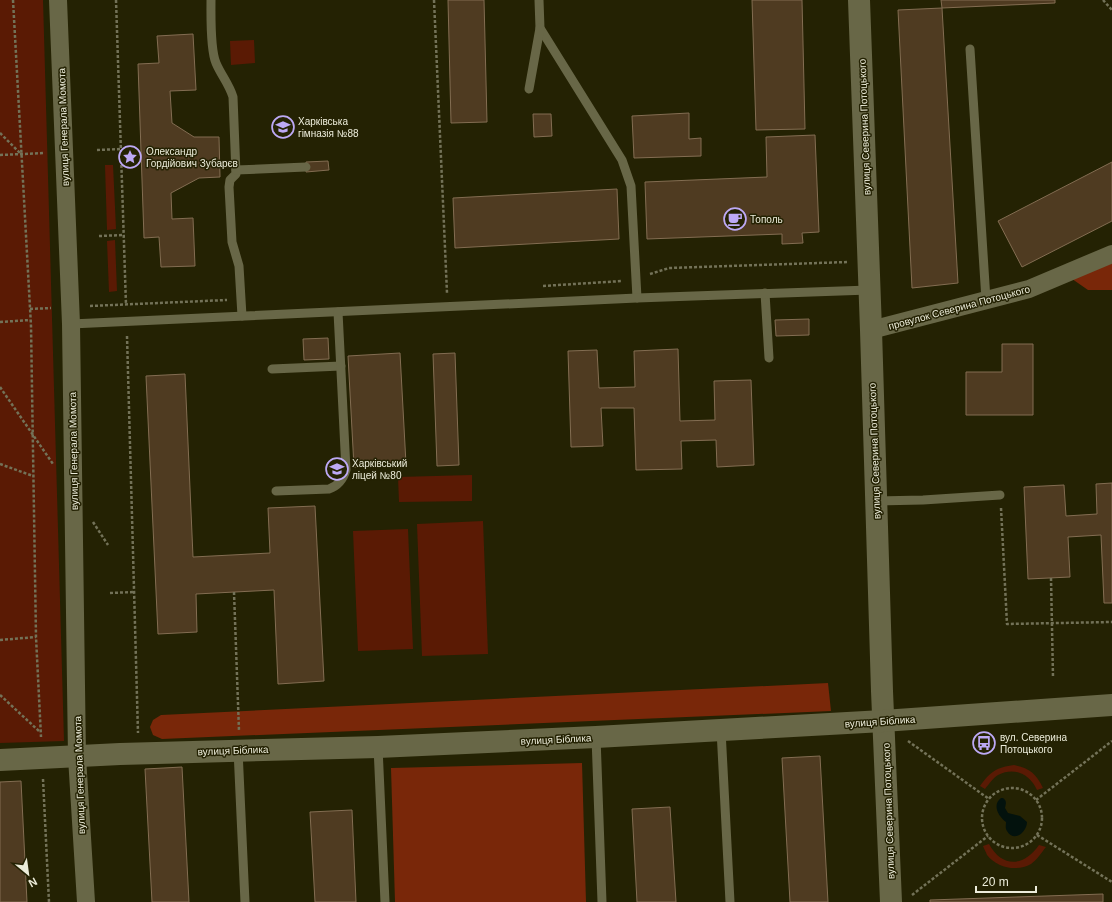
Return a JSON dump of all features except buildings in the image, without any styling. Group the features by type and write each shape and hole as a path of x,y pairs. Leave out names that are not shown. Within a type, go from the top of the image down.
{"street":[{"name":"вулиця Генерала Момота","path":"58,0 71,324 77,756 86,902"},
{"name":"вулиця Северина Потоцького","path":"859,0 883,721 901,899"},
{"name":"провулок Северина Потоцького","path":"871,330 1029,289 1112,254"},
{"name":"вулиця Біблика","path":"0,760 120,754 238,743 378,747 596,737 883,721 1112,705"}],"lane":[{"path":"211,0 213,53 216,62 231,88 233,97 236,174 230,180 229,187 232,242 239,266 242,316"},
{"path":"529,88 540,28 539,0"},
{"path":"540,28 622,160 631,186 637,298"},
{"path":"970,49 986,300"},
{"path":"236,170 306,167"},
{"path":"71,324 637,298 869,290"},
{"path":"765,293 769,358"},
{"path":"276,491 329,489 340,482 344,476 346,470 338,312"},
{"path":"272,369 341,366"},
{"path":"876,501 923,500 1000,495"},
{"path":"721,730 730,902"},
{"path":"596,737 602,902"},
{"path":"238,743 245,902"},
{"path":"378,747 385,902"}],"path":[{"path":"13,0 30,309 36,637 41,739"},
{"path":"116,0 126,306"},
{"path":"434,0 448,307"},
{"path":"1103,0 1112,10"},
{"path":"0,134 21,154"},
{"path":"97,150 121,149"},
{"path":"0,155 63,152"},
{"path":"99,236 124,235"},
{"path":"648,274 669,268 849,262"},
{"path":"542,286 626,281"},
{"path":"441,292 449,291"},
{"path":"85,306 231,300"},
{"path":"30,309 57,307"},
{"path":"0,322 30,320"},
{"path":"126,329 138,733"},
{"path":"0,464 33,476"},
{"path":"1000,495 1007,624 1112,622"},
{"path":"1051,578 1053,677"},
{"path":"110,593 134,592"},
{"path":"234,592 238,743"},
{"path":"0,640 36,637"},
{"path":"0,695 40,732"},
{"path":"904,738 989,799"},
{"path":"1036,800 1112,741"},
{"path":"43,777 49,902"},
{"path":"1013,788 1030,794 1036,800 1042,817 1041,826 1037,835 1030,842 1013,848 1003,847 988,836 982,817 984,808 989,799 996,793 1004,789 1013,788"},
{"path":"1037,835 1112,882"},
{"path":"901,899 988,836"}],"shaded area":[{"path":"0,0 43,0 64,741 0,743"},
{"path":"254,40 255,63 231,65 230,41"},
{"path":"105,165 113,165 116,229 107,230"},
{"path":"115,240 117,291 109,292 107,241"},
{"path":"1112,254 1112,290 1088,290 1065,274"},
{"path":"472,475 472,501 399,502 398,477"},
{"path":"483,521 488,654 422,656 417,524"},
{"path":"408,529 413,649 358,651 353,531"},
{"path":"828,683 831,711 162,739 153,735 150,727 153,720 161,715"},
{"path":"582,763 586,902 395,902 391,768"},
{"path":"1014,765 1032,772 1038,778 1043,788 1037,790 1026,776 1010,771 996,776 985,789 980,786 994,771 1003,767"},
{"path":"1001,798 1006,801 1005,808 1008,813 1020,816 1027,822 1025,829 1020,835 1013,836 1006,830 1006,822 997,810 998,801"},
{"path":"989,844 994,852 1000,857 1007,861 1013,862 1027,858 1039,845 1046,847 1031,864 1020,868 1014,868 1002,866 991,859 987,855 983,846"}],"place":[{"name":"Харківська гімназія №88","path":"283,127"},
{"name":"Олександр Гордійович Зубарєв","path":"130,157"},
{"name":"Тополь","path":"735,219"},
{"name":"Харківський ліцей №80","path":"337,469"},
{"name":"вул. Северина Потоцького","path":"984,743"}]}
